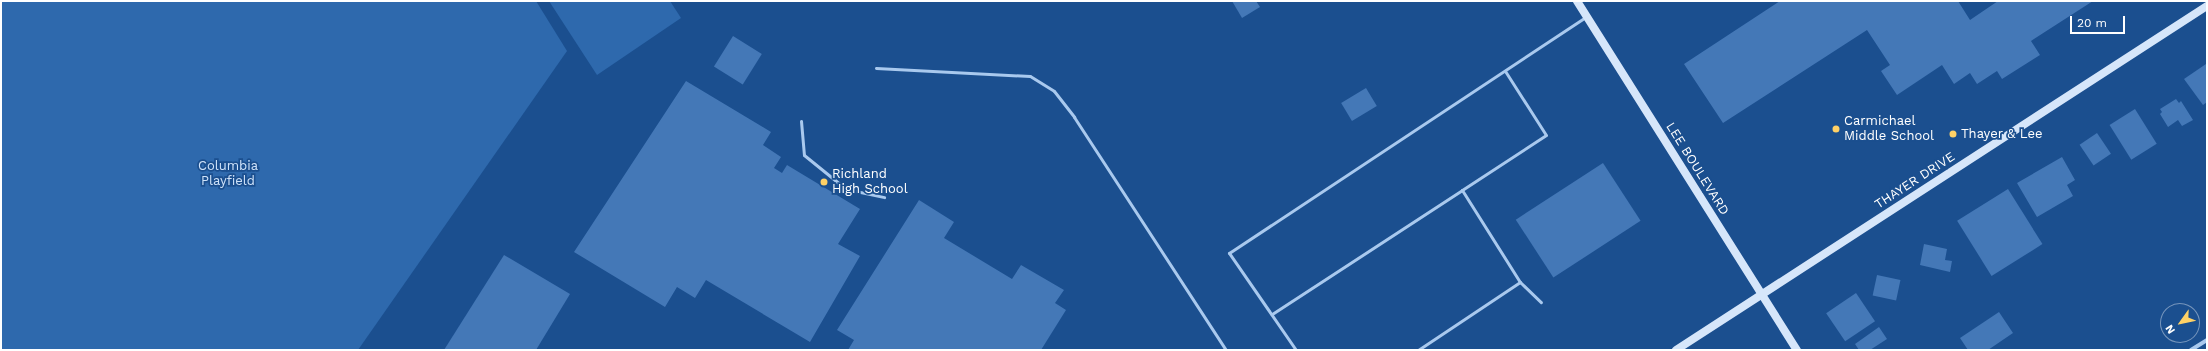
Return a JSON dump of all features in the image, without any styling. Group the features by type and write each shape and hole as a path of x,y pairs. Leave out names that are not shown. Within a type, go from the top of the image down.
{"street":[{"name":"LEE BOULEVARD","path":"1577,1 1798,350"},
{"name":"THAYER DRIVE","path":"1676,350 2207,6"},
{"path":"2191,350 2207,340"}],"lane":[{"path":"1296,350 1229,253 1587,16"},
{"path":"876,68 1030,76 1054,91 1074,117 1226,350"},
{"path":"1272,314 1546,136 1505,71"},
{"path":"801,121 804,155 846,189 884,197"},
{"path":"1462,190 1520,282 1541,302"},
{"path":"1418,350 1520,282"}],"green space":[{"name":"Columbia Playfield","path":"1,1 536,1 567,51 358,350 1,350"},
{"path":"549,1 670,1 681,18 597,75"}],"building":[{"path":"1232,1 1256,1 1260,7 1242,18"},
{"path":"1780,1 1958,1 1970,20 1998,1 2093,1 2031,41 2040,55 2002,79 1997,71 1977,84 1970,73 1954,84 1942,65 1897,95 1881,71 1890,65 1867,30 1723,123 1684,64"},
{"path":"733,36 762,54 743,85 714,67"},
{"path":"2206,64 2207,102 2203,105 2184,79"},
{"path":"686,81 771,132 763,145 781,157 774,168 782,173 787,165 860,209 838,244 860,256 810,342 706,280 695,298 677,287 665,307 574,252"},
{"path":"1366,88 1377,106 1352,121 1341,103"},
{"path":"2176,99 2179,103 2181,101 2193,120 2182,126 2178,120 2168,127 2160,114 2162,112 2160,109"},
{"path":"2135,109 2157,144 2131,160 2110,125"},
{"path":"2097,133 2111,154 2094,165 2080,145"},
{"path":"2062,157 2075,180 2067,185 2073,196 2037,217 2017,183"},
{"path":"1603,163 1641,221 1553,278 1516,220"},
{"path":"2008,189 2042,244 1992,276 1957,221"},
{"path":"919,200 954,222 944,238 1012,279 1021,265 1064,290 1055,303 1066,310 1041,350 848,350 854,340 837,330"},
{"path":"1924,244 1947,249 1945,260 1952,261 1950,272 1920,265"},
{"path":"504,255 570,294 536,350 444,350"},
{"path":"1877,275 1900,280 1896,301 1873,296"},
{"path":"1856,293 1875,321 1845,341 1826,313"},
{"path":"1999,312 2013,333 1988,350 1968,350 1960,338"},
{"path":"1879,327 1887,339 1870,350 1859,350 1855,344"}],"place":[{"name":"Carmichael Middle School","path":"1836,129"},
{"name":"Thayer & Lee","path":"1953,134"},
{"name":"Richland High School","path":"824,182"}]}
